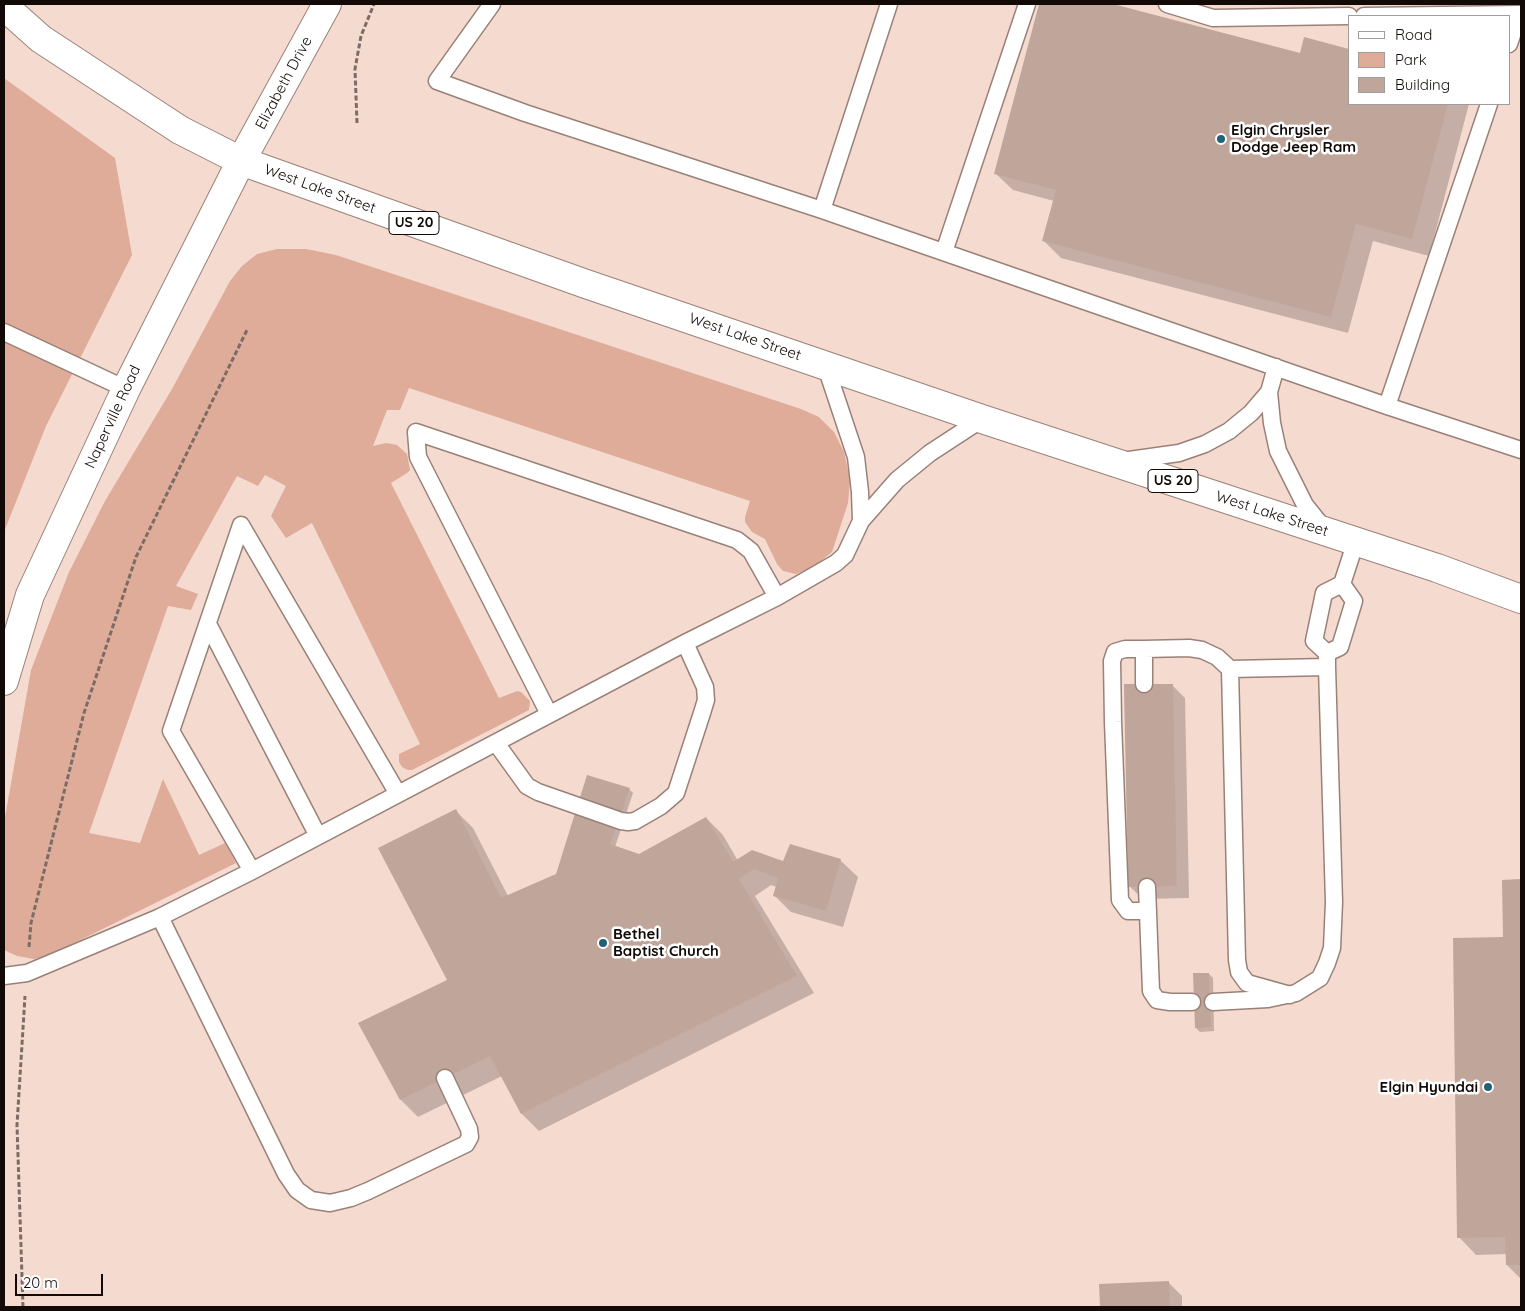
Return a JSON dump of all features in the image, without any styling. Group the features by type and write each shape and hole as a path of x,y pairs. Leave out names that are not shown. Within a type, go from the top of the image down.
{"main road":[{"name":"Elizabeth Drive","path":"242,162 327,4"},
{"name":"West Lake Street","path":"4,6 41,39 172,125 242,162 586,284 982,419 1437,568 1521,599"},
{"name":"Naperville Road","path":"4,681 30,595 126,390 242,162"}],"lane":[{"path":"492,4 437,81 525,113 822,210 1387,406 1521,450"},
{"path":"822,210 889,4"},
{"path":"944,252 1027,4"},
{"path":"1167,4 1213,18 1348,16"},
{"path":"1442,15 1520,14 1510,41"},
{"path":"1387,406 1489,105"},
{"path":"4,332 126,390"},
{"path":"824,364 856,457 860,483 861,521"},
{"path":"1276,367 1269,392 1272,423 1278,451 1305,505 1327,532"},
{"path":"1114,462 1179,453 1205,444 1229,431 1251,413 1269,392"},
{"path":"4,976 27,973 160,917 252,871 549,714 777,597 836,563 845,555 861,521 908,470 930,453 982,419"},
{"path":"549,714 418,457 416,432 737,540 751,550 777,597"},
{"path":"252,871 171,731 241,525 398,794"},
{"path":"1213,1002 1268,999 1296,993 1320,978 1332,948 1334,902 1327,660 1314,641 1324,593 1342,584 1356,541"},
{"path":"1230,669 1327,660 1340,647 1354,601 1342,584"},
{"path":"208,624 318,836"},
{"path":"496,743 527,786 538,792 621,821 635,821 661,806 676,793 706,700 705,687 686,643"},
{"path":"1148,911 1128,911 1120,900 1112,661 1116,652 1125,648 1189,648 1202,650 1217,657 1230,669 1237,960 1242,977 1247,983 1290,994"},
{"path":"1144,649 1144,684"},
{"path":"1147,887 1151,991 1157,1000 1192,1002"},
{"path":"160,917 286,1174 297,1190 311,1200 330,1203 350,1198 466,1144 470,1137 469,1129 445,1078"}],"path":[{"path":"357,124 356,69 361,36 374,4"},
{"path":"23,1307 17,1125 22,1031 31,923 84,713 136,557 248,328"}],"green space":[{"path":"4,78 115,158 132,255 46,426 4,532"},
{"path":"277,249 306,249 336,255 801,409 819,417 834,432 844,452 850,480 848,503 832,552 813,567 796,574 783,571 777,564 765,539 752,532 745,522 750,501 409,388 400,410 387,410 373,446 386,443 397,445 407,454 410,470 391,483 499,698 517,691 521,692 530,701 529,710 412,770 402,767 399,762 399,754 420,744 312,523 286,538 271,516 286,486 265,475 258,486 237,476 176,586 198,594 191,610 168,606 89,833 140,843 163,779 199,855 225,843 236,863 46,957 34,959 17,956 4,950 4,823 31,670 69,572 105,501 172,389 230,281 242,266 257,254"}],"building":[{"name":"Elgin Chrysler Dodge Jeep Ram","path":"1039,4 1113,4 1300,53 1304,37 1348,49 1348,105 1448,105 1412,239 1356,224 1331,317 1042,241 1056,190 994,174"},
{"path":"1124,684 1173,684 1177,886 1128,887"},
{"name":"Bethel Baptist Church","path":"587,775 630,788 610,844 639,854 706,817 733,862 752,850 783,861 790,844 841,859 826,911 773,896 778,878 754,869 739,879 797,976 521,1114 490,1056 400,1100 358,1023 447,980 378,848 456,809 501,898 556,874"},
{"name":"Elgin Hyundai","path":"1521,879 1521,1265 1506,1265 1505,1237 1457,1238 1453,938 1503,937 1502,880"},
{"path":"1193,973 1209,973 1211,1027 1195,1028"},
{"path":"1169,1281 1170,1307 1100,1307 1099,1284"}],"place":[{"name":"Elgin Chrysler Dodge Jeep Ram","path":"1221,139"},
{"name":"Bethel Baptist Church","path":"603,943"},
{"name":"Elgin Hyundai","path":"1488,1087"}]}
